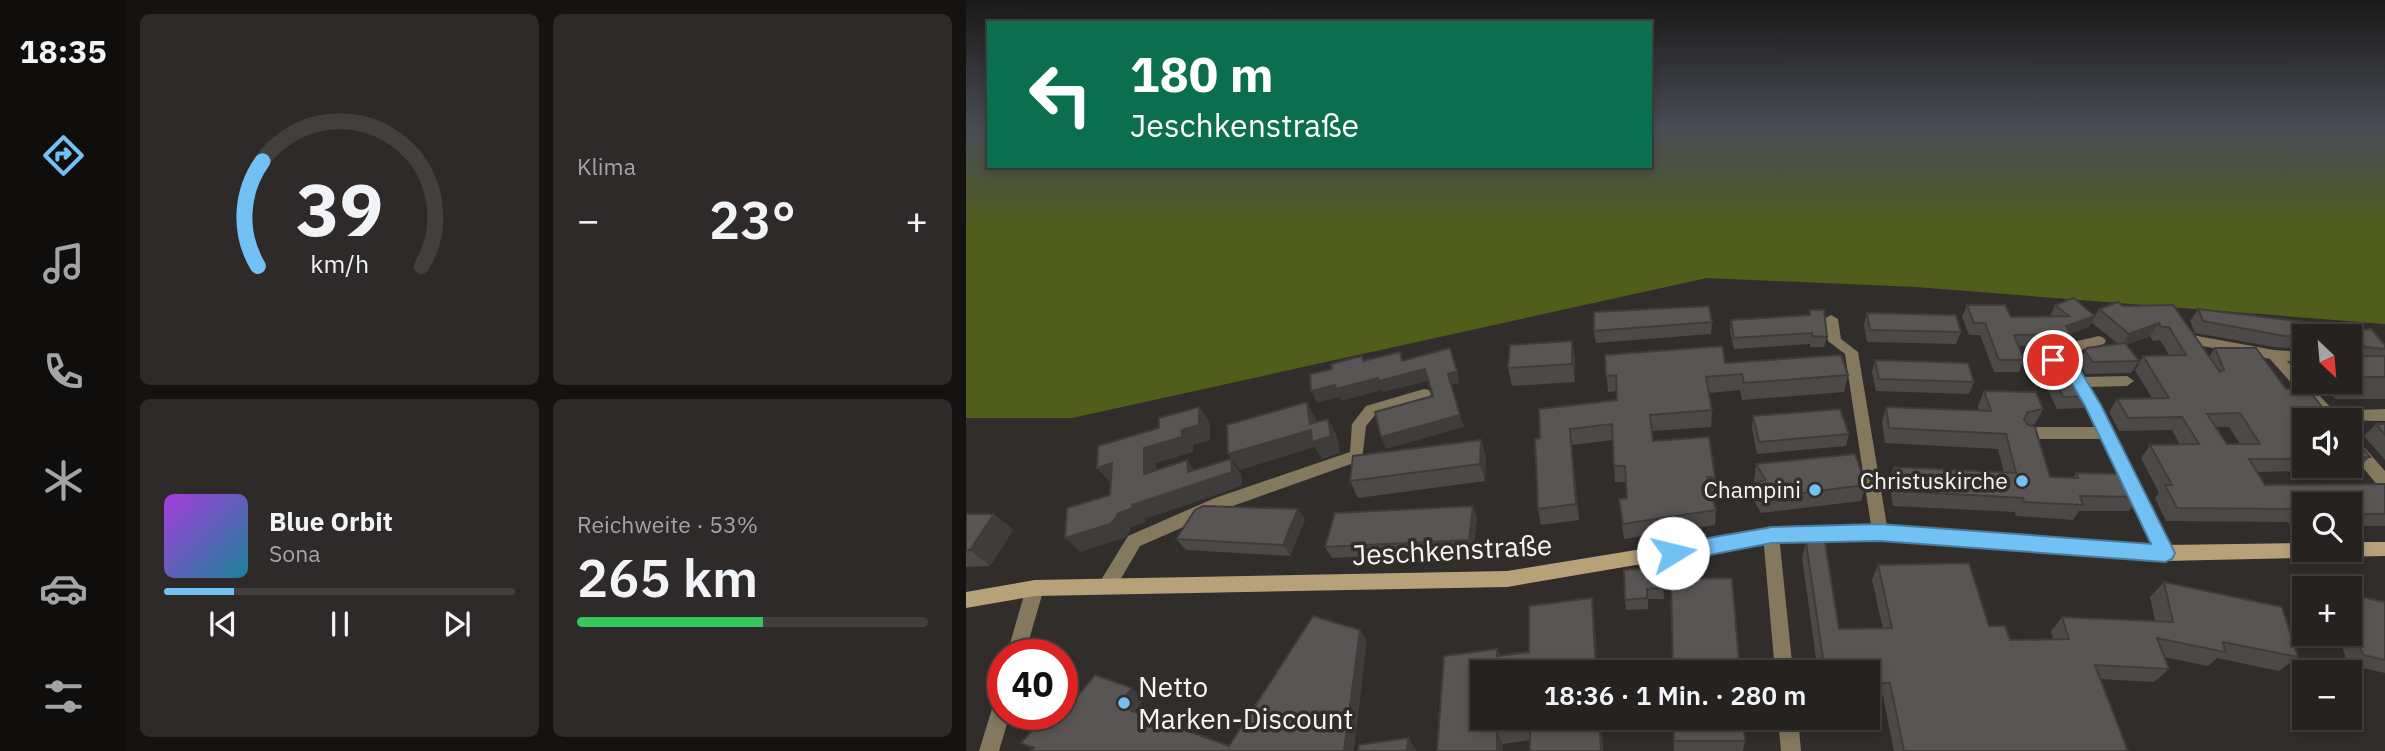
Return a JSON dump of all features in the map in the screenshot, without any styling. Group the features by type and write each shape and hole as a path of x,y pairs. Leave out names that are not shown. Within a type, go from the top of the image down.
{"street":[{"path":"1831,319 1835,341 1852,352 1880,532"},
{"path":"2192,340 2292,356"},
{"path":"2068,364 2078,345 2099,341"},
{"path":"2274,355 2323,408"},
{"path":"2037,356 2068,364 2108,433 2165,553"},
{"path":"2079,382 2127,382"},
{"path":"1107,586 1134,541 1221,503 1357,456 1359,424 1371,410 1424,394"},
{"path":"2362,416 2385,415"},
{"path":"2026,433 2108,433"},
{"path":"2362,451 2379,466 2385,482"},
{"name":"Jeschkenstraße","path":"966,600 1035,588 1507,579 1772,535 1880,532 2165,553 2385,549"},
{"path":"1772,535 1783,660"},
{"path":"1020,639 1035,588"},
{"path":"989,751 995,730"},
{"path":"1789,730 1791,751"}],"green space":[{"path":"966,163 987,163 987,168 1652,168 1652,163 2385,163 2385,324 1916,287 1707,278 1072,418 966,418"}],"building":[{"path":"2074,298 2095,316 2066,326 2071,334 2014,335 2024,360 1999,360 1985,323 1974,323 1967,305 2005,305 2011,317 2069,316 2055,305"},
{"path":"2118,302 2123,306 2173,305 2220,372 2224,370 2215,348 2256,348 2286,389 2292,389 2292,394 2312,394 2323,408 2292,408 2292,459 2249,459 2265,485 2385,484 2385,514 2362,514 2362,492 2292,492 2292,509 2177,508 2165,485 2172,485 2150,445 2199,444 2182,417 2128,418 2117,399 2169,398 2143,356 2186,355 2169,327 2161,327 2159,323 2129,334 2099,309","holes":["2240,413 2260,444 2227,444 2207,414"]},
{"path":"1709,306 1712,322 1594,331 1594,312"},
{"path":"2198,309 2321,324 2292,324 2292,336 2203,321"},
{"path":"1810,310 1824,310 1827,337 1812,336 1812,333 1734,338 1731,320 1810,315"},
{"path":"1867,313 1956,315 1961,332 1870,330"},
{"path":"2362,329 2371,329 2385,345 2385,349 2365,347 2362,344"},
{"path":"1572,341 1572,364 1508,368 1510,345"},
{"path":"2125,343 2139,361 2093,362 2085,351 2087,348"},
{"path":"1722,346 1725,363 1841,355 1848,375 1744,383 1742,374 1706,377 1712,410 1650,415 1653,441 1709,437 1715,477 1707,477 1716,510 1623,524 1619,499 1627,498 1625,466 1614,466 1612,424 1570,429 1576,504 1538,509 1535,439 1540,438 1539,409 1617,400 1616,375 1606,376 1605,355"},
{"path":"1450,348 1457,371 1448,374 1460,415 1381,437 1375,412 1433,396 1425,369 1379,381 1378,378 1336,389 1335,385 1311,391 1310,374 1332,369 1331,364 1362,356 1363,361 1400,352 1402,361"},
{"path":"2362,356 2385,356 2385,377 2362,377"},
{"path":"1875,360 1968,363 1974,382 1879,379"},
{"path":"2071,364 2090,396 2063,397 2048,365"},
{"path":"1984,391 2036,392 2043,409 2028,412 2024,419 2028,425 2035,427 2050,477 2078,478 2076,473 2129,474 2140,497 2080,496 2083,505 2024,502 2023,498 1898,491 1894,467 2016,473 2006,434 1889,428 1886,407 1991,411"},
{"path":"1307,402 1310,424 1328,419 1331,436 1312,442 1311,430 1228,454 1227,425"},
{"path":"1199,407 1199,425 1182,430 1182,437 1144,448 1144,474 1187,460 1188,472 1231,459 1232,472 1132,505 1133,508 1117,514 1110,524 1065,538 1067,508 1110,495 1112,463 1097,468 1098,446 1159,428 1159,418"},
{"path":"1840,409 1849,434 1759,442 1753,416"},
{"path":"2376,424 2385,424 2385,435"},
{"path":"1481,440 1480,464 1350,481 1353,456"},
{"path":"2362,447 2370,457 2362,457"},
{"path":"1855,454 1866,485 1763,498 1755,483 1766,480 1756,464"},
{"path":"1203,506 1298,509 1283,545 1176,539 1195,510"},
{"path":"1473,506 1469,540 1325,547 1335,513"},
{"path":"966,514 994,514 970,550 966,550"},
{"path":"1806,542 1825,542 1839,629 1892,628 1878,565 1969,563 1989,626 2005,626 2010,640 2069,639 2062,617 2173,622 2164,582 2282,607 2292,646 2294,646 2298,657 2223,642 2225,652 2157,638 2169,669 2095,665 2128,751 1904,751 1890,683 1880,683 1880,660 1823,660"},
{"path":"1662,568 1663,588 1647,589 1647,598 1625,600 1624,570"},
{"path":"1732,578 1739,660 1673,660 1671,579"},
{"path":"2362,597 2385,602 2385,660 2363,655 2360,646 2362,646"},
{"path":"1592,598 1595,660 1470,660 1470,730 1505,730 1497,731 1497,751 1437,751 1444,656 1497,649 1497,656 1529,652 1529,606"},
{"path":"1313,616 1360,630 1344,751 1031,751 1034,748 1021,743 1032,730 1078,730 1078,695 1095,675 1132,688 1118,706 1229,746"},
{"path":"1530,730 1600,730 1601,751 1530,751"},
{"path":"1674,730 1744,730 1745,741 1674,741"},
{"path":"1408,738 1407,751 1358,751 1359,745"}],"place":[{"name":"Christuskirche","path":"2022,481"},
{"name":"Champini","path":"1815,490"},
{"name":"Netto Marken-Discount","path":"1124,703"}],"route":[{"path":"1673,553 1772,535 1835,532 1880,532 2165,553 2092,405 2068,364 2053,360"}]}
